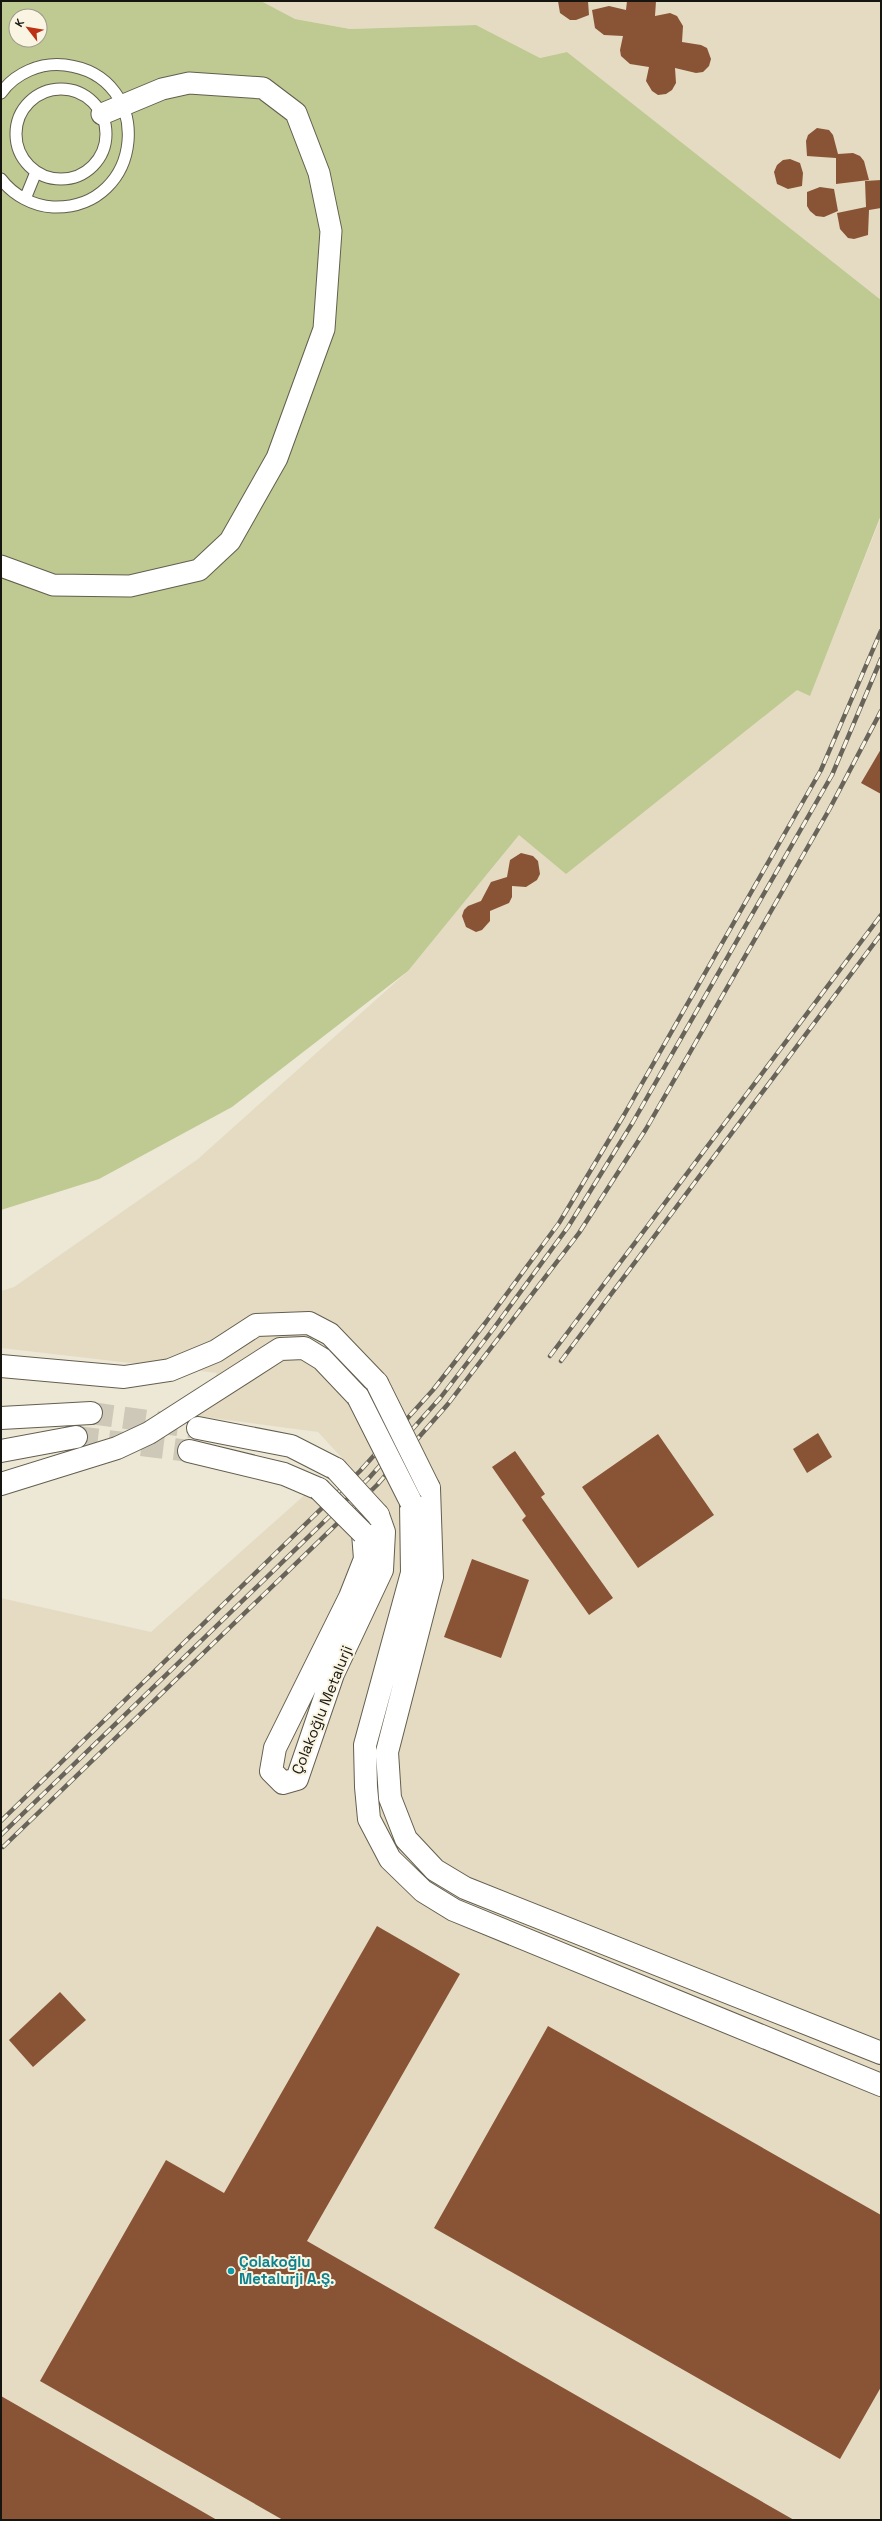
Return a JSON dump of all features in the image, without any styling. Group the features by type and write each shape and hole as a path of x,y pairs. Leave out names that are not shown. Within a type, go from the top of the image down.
{"main road":[{"path":"1,1366 124,1377 170,1370 216,1351 256,1325 309,1323 330,1334 377,1383 429,1488 432,1577 387,1752 390,1798 406,1839 435,1870 465,1888 881,2053"},
{"path":"1,1484 117,1448 149,1433 280,1349 304,1348 322,1359 358,1397 411,1502 412,1573 365,1745 369,1819 390,1859 423,1891 454,1910 881,2086"},
{"path":"1,1418 91,1413"},
{"name":"Çolakoğlu Metalurji","path":"189,1451 284,1474 319,1489 363,1534 365,1559 363,1566 350,1597 275,1748 271,1771 283,1782 298,1780 333,1674 382,1570 384,1532 378,1515 336,1469 291,1446 198,1428"},
{"path":"1,1451 76,1437"}],"street":[{"path":"1,566 54,585 130,586 199,570 230,541 277,458 324,329 331,231 319,173 296,113 263,88 189,83 162,89 122,104 102,114"}],"lane":[{"path":"1,93 23,73 41,66 60,64 85,69 97,75 115,93 122,104 126,116 129,141 122,166 108,187 86,201 62,207 49,207 25,199 14,192 1,179"},
{"path":"65,89 86,97 102,114 105,122 106,141 104,150 94,165 80,176 62,180 53,179 36,172 23,159 19,151 16,133 20,115 31,100 47,91 65,89"},
{"path":"25,199 36,172"}],"shaded area":[{"path":"261,1 881,1 881,300 567,52 540,58 476,25 350,29 295,19"},
{"path":"881,517 881,2520 1,2520 1,1598 151,1632 309,1491 348,1531 379,1498 318,1432 197,1416 217,1373 1,1348 1,1291 14,1287 198,1159 408,971 519,835 797,689 810,695"}],"green space":[{"path":"1,1 261,1 295,19 350,29 476,25 540,58 567,52 881,300 881,515 810,696 797,690 566,874 519,835 408,971 232,1107 99,1179 1,1210"}],"building":[{"path":"558,1 588,1 589,15 576,20 570,20 560,13"},
{"path":"627,1 656,1 655,16 670,13 677,16 683,26 682,42 701,45 707,48 711,59 709,66 703,72 696,73 675,68 676,83 672,90 666,94 658,95 652,91 646,81 649,67 630,64 621,56 620,50 623,36 604,35 595,28 592,10 609,6 626,10"},
{"path":"817,128 829,130 833,135 838,154 853,153 860,156 864,161 869,180 836,184 836,158 807,156 806,141 808,135"},
{"path":"790,159 800,163 803,173 802,186 788,189 777,184 774,172 777,165 783,160"},
{"path":"881,180 881,208 869,210 868,235 854,239 848,238 840,229 837,213 866,207 865,181"},
{"path":"820,187 834,189 838,211 824,217 816,216 807,206 807,192"},
{"path":"881,749 881,794 861,783"},
{"path":"521,853 533,856 538,861 540,874 537,880 526,887 512,886 512,897 509,903 490,911 490,921 482,930 476,932 466,927 462,916 464,910 468,906 481,901 491,882 507,877 510,860"},
{"path":"818,1433 832,1457 807,1473 793,1449"},
{"path":"658,1434 714,1515 638,1568 582,1487"},
{"path":"515,1451 545,1494 541,1497 613,1598 589,1615 522,1520 526,1516 492,1467"},
{"path":"472,1559 529,1580 501,1658 444,1637"},
{"name":"Çolakoğlu Metalurji A.Ş.","path":"377,1926 460,1974 307,2241 794,2520 283,2520 40,2381 166,2160 224,2193"},
{"path":"60,1992 86,2020 33,2067 9,2040"},
{"path":"548,2026 881,2215 881,2387 840,2459 434,2228"},
{"path":"1,2396 217,2520 1,2520"}],"tunnel":[{"path":"91,1413 198,1428"},
{"path":"76,1437 189,1451"}],"railway":[{"path":"1,1821 360,1471 433,1390 486,1322 559,1223 624,1115 821,770 881,631"},
{"path":"1,1835 369,1478 441,1397 494,1328 568,1227 633,1122 832,775 881,659"},
{"path":"3,1847 377,1485 448,1404 579,1233 646,1129 829,810 881,711"},
{"path":"550,1356 881,915"},
{"path":"561,1361 881,934"}],"place":[{"name":"Çolakoğlu Metalurji A.Ş.","path":"231,2271"}]}
